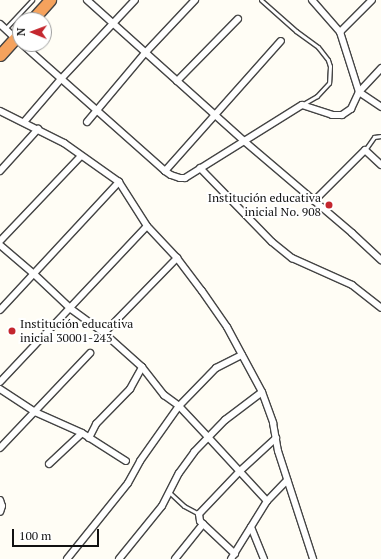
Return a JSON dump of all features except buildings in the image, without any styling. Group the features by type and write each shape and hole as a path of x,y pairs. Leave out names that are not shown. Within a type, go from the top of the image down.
{"highway":[{"path":"39,12 50,0"},
{"path":"0,55 12,45"}],"street":[{"path":"87,0 145,54 244,141 352,232 381,260"},
{"path":"24,122 61,79 114,25 135,0"},
{"path":"87,122 145,54 195,0"},
{"path":"312,0 340,32 359,92 381,107"},
{"path":"340,32 372,0"},
{"path":"177,81 238,19"},
{"path":"0,24 12,34"},
{"path":"165,171 214,114 281,41"},
{"path":"33,52 165,171 180,178 185,178 302,106 332,115 342,115 351,109 359,92 381,68"},
{"path":"0,111 64,143 119,182 147,226 177,258 223,321 262,392 273,422 287,480 313,559"},
{"path":"0,171 38,129"},
{"path":"314,201 365,150 381,165"},
{"path":"0,242 82,156"},
{"path":"200,168 272,242 292,258 352,285 381,308"},
{"path":"0,310 119,182"},
{"path":"0,382 71,309 147,226"},
{"path":"0,245 34,274 71,309 104,333 142,367 164,395 179,406 267,501"},
{"path":"104,333 177,258"},
{"path":"0,448 36,412 90,353"},
{"path":"67,559 128,483 140,461 179,406 216,368 242,355"},
{"path":"89,438 96,424 130,389 142,367"},
{"path":"0,389 36,412 82,433 126,461"},
{"path":"119,559 162,506 179,473 190,457 225,420 262,392"},
{"path":"49,464 82,433"},
{"path":"276,438 240,471 199,514 199,518 233,556 267,501 287,480"},
{"path":"0,500 2,506 0,512"},
{"path":"175,559 203,524"},
{"path":"251,527 264,559"}],"lane":[{"path":"5,29 32,0"},
{"path":"261,0 296,31 318,47 328,60 330,66 329,83 317,96 302,106"},
{"path":"365,150 374,136 381,136"},
{"path":"170,493 184,506 199,514"}],"place":[{"name":"Institución educativa inicial No. 908","path":"329,205"},
{"name":"Institución educativa inicial 30001-243","path":"12,331"}]}
